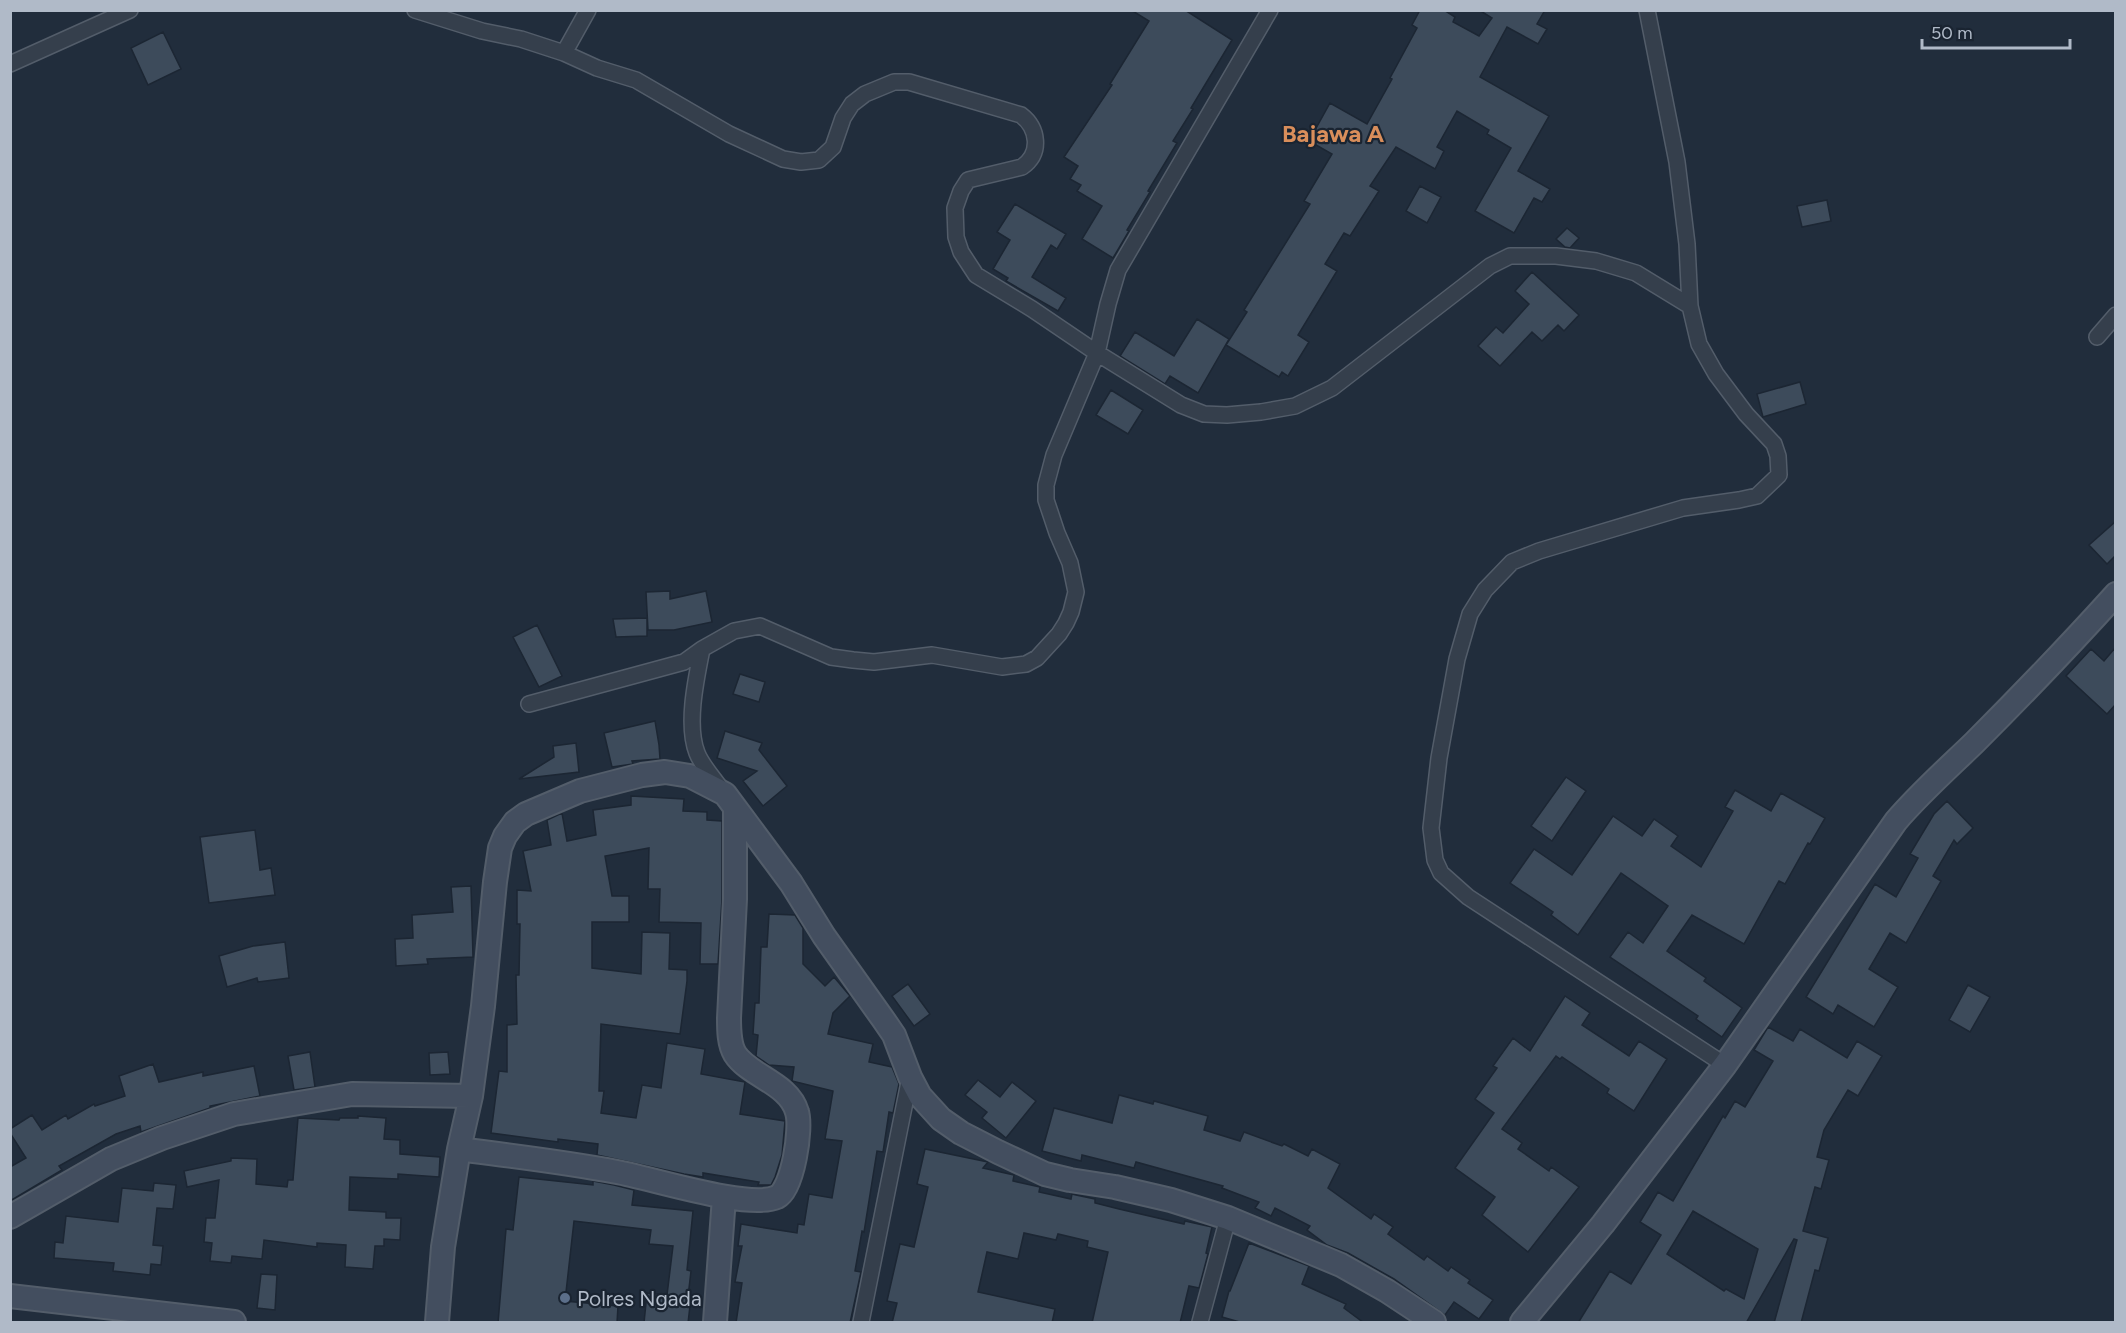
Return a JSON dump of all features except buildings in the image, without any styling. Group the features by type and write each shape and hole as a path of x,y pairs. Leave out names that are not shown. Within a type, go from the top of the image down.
{"street":[{"path":"10,64 130,10"},
{"path":"414,10 482,31 521,39 636,80 729,134 783,159 813,162 824,157 833,147 843,118 852,104 865,94 894,82 909,82 1021,115 1035,133 1034,152 1029,162 1022,167 968,180 961,191 955,208 956,237 964,258 976,275 1181,405 1204,414 1227,415 1295,406 1332,388 1465,285 1491,266 1510,256 1556,256 1596,261 1636,273 1690,306"},
{"path":"564,53 588,10"},
{"path":"529,704 684,662 734,631 760,626 831,657 863,661 874,662 932,655 1002,667 1026,664 1037,657 1059,634 1066,623 1076,592 1070,563 1056,533 1046,500 1046,485 1054,455 1097,353 1118,270 1270,10"},
{"path":"1647,10 1677,162 1687,244 1690,306 1699,344 1716,374 1746,414 1774,444 1778,456 1779,475 1757,496 1683,508 1539,551 1512,562 1485,590 1470,614 1460,648 1446,716 1431,828 1435,860 1441,873 1468,897 1725,1065"},
{"path":"2097,337 2115,315"},
{"path":"1522,1323 1603,1224 1725,1065 1896,821 1918,796 2064,652 2115,594"},
{"path":"702,649 695,688 694,735 698,753 884,1019 901,1050 910,1077 920,1096 941,1119 1018,1162 1046,1174 1171,1200 1228,1218 1341,1265 1388,1290 1434,1323"},
{"path":"437,1323 443,1247 459,1149 471,1096 494,891 500,848 505,836 515,822 526,814 580,791 642,775 665,772 690,776 730,801"},
{"path":"459,1149 617,1172 724,1197 768,1199 776,1198 785,1191 791,1177 799,1122 797,1111 786,1094 740,1060 733,1052 730,1038 735,899 730,801"},
{"path":"861,1323 910,1077"},
{"path":"10,1217 111,1159 162,1138 234,1114 352,1094 471,1096"},
{"path":"715,1323 724,1197"},
{"path":"1200,1323 1228,1218"},
{"path":"10,1296 234,1323"}],"place":[{"name":"Polres Ngada","path":"565,1298"}],"district":[{"name":"Bajawa A","path":"1333,133"}]}
